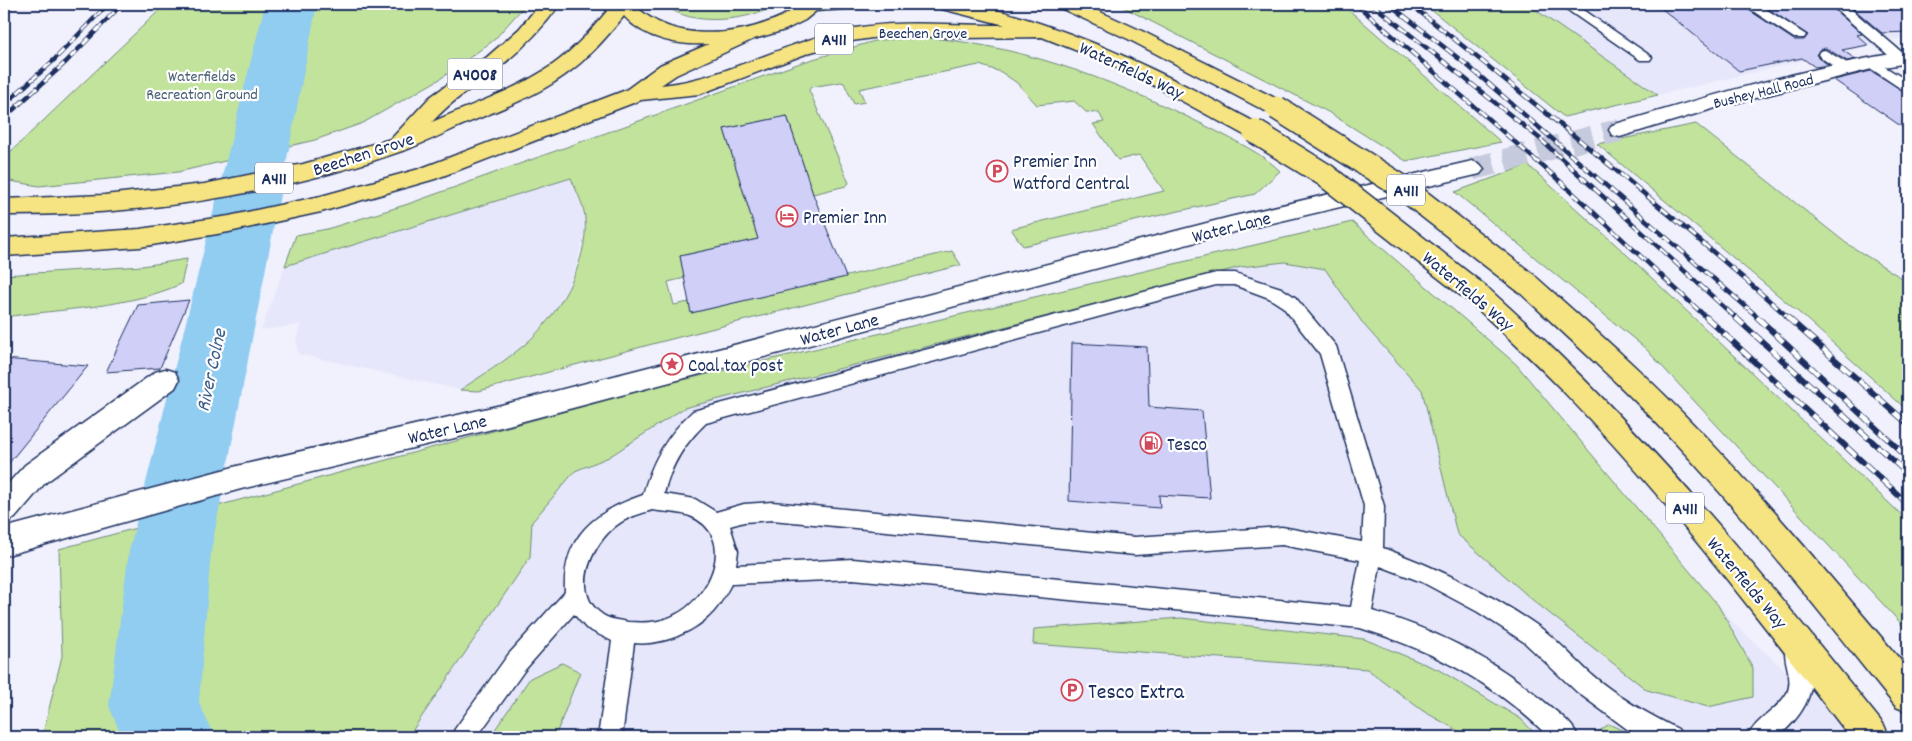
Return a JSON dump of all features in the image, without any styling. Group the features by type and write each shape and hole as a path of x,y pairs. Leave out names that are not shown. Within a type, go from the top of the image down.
{"main road":[{"name":"A4008","path":"400,144 438,102 494,61 526,32 550,4"},
{"name":"Beechen Grove","path":"4,207 71,206 144,199 254,183 326,167 400,144 503,102 542,81 571,61 623,4"},
{"path":"623,4 643,23 670,34 704,38 748,34 773,27 800,15 812,4"},
{"name":"A411","path":"812,4 852,4"},
{"name":"Waterfields Way","path":"945,4 979,11 1043,31 1157,78 1254,132 1325,175 1480,296 1584,395 1697,521 1785,626 1872,737"},
{"name":"Waterfields Way","path":"1067,4 1135,35 1277,108 1402,187 1527,284 1627,376 1689,438 1798,561 1908,696"},
{"name":"Beechen Grove","path":"634,94 692,89 804,48 850,34 893,29 962,32 1043,31"},
{"name":"Beechen Grove","path":"4,247 140,238 229,224 321,204 427,174 634,94 668,70 748,34"}],"street":[{"name":"Bushey Hall Road","path":"1620,130 1712,102 1904,57"},
{"name":"Water Lane","path":"4,542 241,476 510,413 1230,225 1472,168"},
{"path":"4,509 35,474 165,380"}],"lane":[{"path":"1566,4 1645,57"},
{"path":"1749,4 1799,35"},
{"path":"1837,4 1876,39 1904,57"},
{"path":"1825,54 1847,69"},
{"path":"1872,63 1908,87"},
{"path":"652,501 658,475 669,450 683,431 700,417 1216,280 1235,279 1275,293 1289,302 1329,351 1374,506 1372,553 1360,618"},
{"path":"652,501 676,501 698,508 716,521 725,538 728,555 725,575 715,595 703,608 674,628 649,634 624,634 602,627 586,613 576,595 574,575 580,554 592,535 609,519 629,508 652,501"},
{"path":"716,521 744,513 772,511 1135,546 1282,536 1372,553 1430,575 1486,604 1532,635 1585,684 1635,721 1670,737"},
{"path":"725,575 853,568 1360,618 1420,637 1478,668 1521,699 1566,737"},
{"path":"463,737 516,663 576,595"},
{"path":"1760,737 1784,718 1801,693 1802,669 1785,626"},
{"path":"610,737 624,634"}],"shaded area":[{"path":"1527,4 1908,4 1908,36 1658,95"},
{"path":"571,178 585,217 584,233 579,257 569,287 558,309 524,346 460,390 298,354 296,340 300,325 261,330 285,266"},
{"path":"1352,222 1516,364 1735,625 1836,716 1852,737 408,737 530,557 532,522 575,471 609,457 666,384"}],"green space":[{"name":"Waterfields Recreation Ground","path":"166,4 526,4 494,40 440,79 363,123 315,140 178,172 39,186 4,180 4,158"},
{"path":"664,4 780,4 768,10 738,18 705,19 689,17 676,12"},
{"path":"1117,4 1342,4 1501,142 1406,161 1328,112"},
{"path":"1424,4 1527,4 1658,95 1564,117"},
{"path":"931,38 968,43 1040,59 1111,83 1145,97 1230,138 1257,153 1280,171 1255,194 1023,246 1011,229 1164,191 1139,155 1118,160 1093,124 1104,122 1099,113 1086,112 1074,101 1037,105 1017,83 1001,72 979,65 859,89 865,102 854,104 844,83 811,87 809,90 849,183 846,186 813,194 787,116 724,129 758,239 680,256 685,278 668,282 674,305 689,302 691,313 952,251 961,265 656,343 479,391 460,390 508,358 536,334 559,305 576,271 585,236 585,218 571,178 285,266 296,235 327,229 408,204 803,62 878,40"},
{"path":"1696,124 1846,243 1908,282 1908,411 1803,316 1597,144"},
{"path":"1528,165 1637,264 1908,521 1908,631 1645,348 1455,192"},
{"path":"1352,222 1516,364 1718,605 1753,668 1753,697 1708,707 1647,690 1535,602 1457,534 1422,390 1364,325 1325,269 1285,262 1241,267 684,408 609,457 575,471 532,522 530,557 408,737 42,737 62,656 59,549 666,384"},
{"path":"187,259 181,284 160,292 116,303 4,317 4,275 142,266"},
{"path":"1181,618 1364,639 1439,670 1521,719 1538,737 1469,737 1423,711 1367,669 1033,644 1034,629"},
{"path":"562,663 580,672 555,737 490,737 530,678"},
{"path":"1609,724 1636,737 1603,737 1598,732"}],"building":[{"path":"1656,4 1740,4 1794,40 1804,40 1808,35 1761,4 1828,4 1862,34 1857,35 1868,45 1842,50 1856,59 1847,61 1826,48 1820,49 1816,55 1828,65 1815,67 1802,58 1739,71"},
{"path":"1848,4 1908,4 1908,32 1882,33"},
{"path":"1871,71 1908,93 1908,131 1834,80"},
{"name":"Premier Inn","path":"787,116 813,194 846,277 691,313 680,256 758,239 724,129"},
{"path":"189,300 160,368 106,372 138,305"},
{"path":"1072,343 1147,347 1149,407 1202,411 1210,498 1159,495 1160,508 1069,501"},
{"path":"4,359 88,366 4,469"}],"waterway":[{"name":"River Colne","path":"168,737 154,706 170,551 291,4"}],"tunnel":[{"path":"1472,169 1620,130"}],"railway":[{"path":"4,105 53,61 108,4"},
{"path":"4,118 66,62 122,4"},
{"path":"1356,4 1562,183 1707,318"},
{"path":"1372,4 1539,138 1736,318"},
{"path":"1389,4 1467,65 1759,318"},
{"path":"1410,4 1602,158 1789,318"},
{"path":"1706,317 1908,504"},
{"path":"1735,317 1908,474"},
{"path":"1757,317 1908,458"},
{"path":"1787,317 1908,424"}],"place":[{"name":"Premier Inn Watford Central","path":"997,171"},
{"name":"Premier Inn","path":"787,216"},
{"name":"Coal tax post","path":"672,364"},
{"name":"Tesco","path":"1151,443"},
{"name":"Tesco Extra","path":"1072,690"}]}
